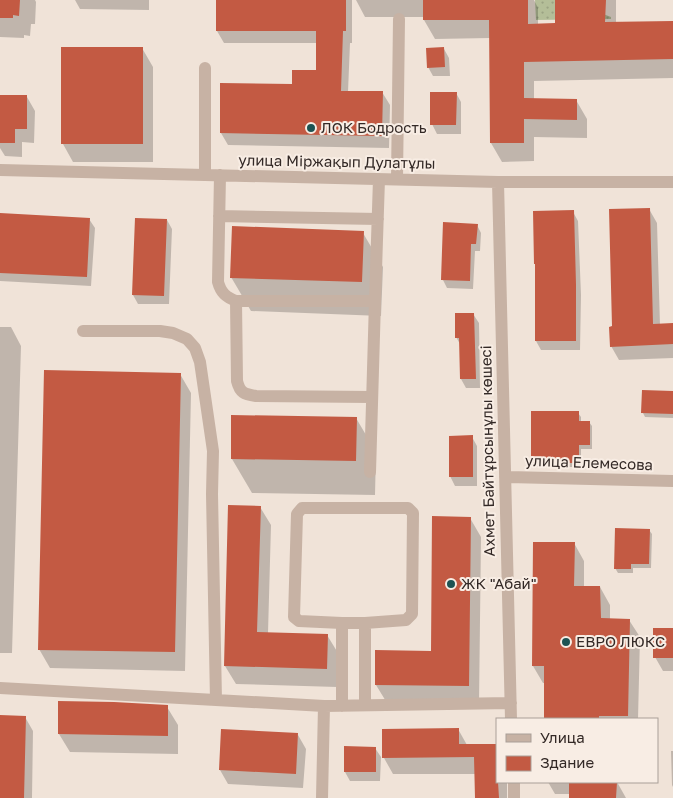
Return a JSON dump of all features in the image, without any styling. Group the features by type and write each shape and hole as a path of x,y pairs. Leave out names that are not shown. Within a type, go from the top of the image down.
{"street":[{"path":"397,180 399,19"},
{"path":"205,68 205,176"},
{"name":"улица Міржақып Дулатұлы","path":"0,170 498,182 673,182"},
{"path":"220,176 218,282 220,290 224,295 236,300 375,301"},
{"path":"370,472 379,179"},
{"name":"Ахмет Байтұрсынұлы көшесі","path":"498,182 511,718"},
{"path":"219,216 378,219"},
{"path":"236,300 236,381 244,393 256,396 372,397"},
{"path":"83,331 160,331 173,333 187,339 195,348 200,362 213,451 212,494 216,700"},
{"name":"улица Елемесова","path":"505,477 673,481"},
{"path":"302,508 408,508 413,513 412,614 406,620 342,623 299,621 294,617 297,514 302,508"},
{"path":"342,623 342,706"},
{"path":"365,623 365,705"},
{"path":"0,688 324,706 511,703"},
{"path":"322,798 324,706"},
{"path":"514,783 514,798"}],"green space":[{"path":"535,0 567,0 611,17 611,19 536,20"}],"building":[{"path":"0,0 20,0 19,16 13,15 13,18 0,18"},
{"path":"216,0 346,0 346,31 343,31 341,91 383,91 382,136 220,133 220,83 292,84 292,70 316,70 316,31 216,31"},
{"path":"423,0 528,0 528,24 555,23 555,0 606,0 605,22 673,21 673,59 524,62 524,98 577,99 577,120 524,119 524,143 490,143 489,20 423,20"},
{"path":"61,47 143,47 143,144 61,144"},
{"path":"444,47 445,67 427,68 426,48"},
{"path":"430,92 457,92 456,125 430,125"},
{"path":"0,95 27,95 27,129 15,129 15,143 0,143"},
{"path":"650,208 653,324 673,323 673,344 610,347 609,327 612,326 609,209"},
{"path":"574,210 576,341 535,341 533,211"},
{"path":"0,213 90,218 87,277 0,273"},
{"path":"135,218 167,219 164,296 132,295"},
{"path":"443,222 478,224 476,244 471,244 470,281 441,280"},
{"path":"232,226 364,231 362,282 230,278"},
{"path":"455,313 474,313 476,379 460,379 459,338 455,338"},
{"path":"44,370 181,373 175,652 38,650"},
{"path":"642,390 673,391 673,414 641,413"},
{"path":"531,411 579,411 579,421 590,421 590,445 579,445 579,463 531,463"},
{"path":"231,415 357,417 356,461 231,459"},
{"path":"473,435 473,477 449,477 449,436"},
{"path":"228,505 261,506 257,632 328,634 327,669 224,666"},
{"name":"ЖК \"Абай\"","path":"432,516 471,517 469,686 375,685 375,650 431,651"},
{"path":"615,528 650,529 649,564 631,564 631,569 614,569"},
{"name":"ЕВРО ЛЮКС","path":"533,542 575,542 574,586 600,586 601,618 630,619 628,716 544,718 544,666 532,666"},
{"path":"653,628 673,628 673,658 653,658"},
{"path":"58,701 168,705 168,736 58,734"},
{"path":"0,715 26,716 24,798 0,798"},
{"path":"459,728 459,744 496,744 496,783 498,783 499,798 475,798 474,757 382,758 382,729"},
{"path":"221,729 298,733 296,774 219,770"},
{"path":"344,746 376,747 376,772 344,772"},
{"path":"569,783 617,783 616,798 569,798"}],"place":[{"name":"ЛОК Бодрость","path":"311,128"},
{"name":"ЖК \"Абай\"","path":"451,584"},
{"name":"ЕВРО ЛЮКС","path":"566,642"}]}
